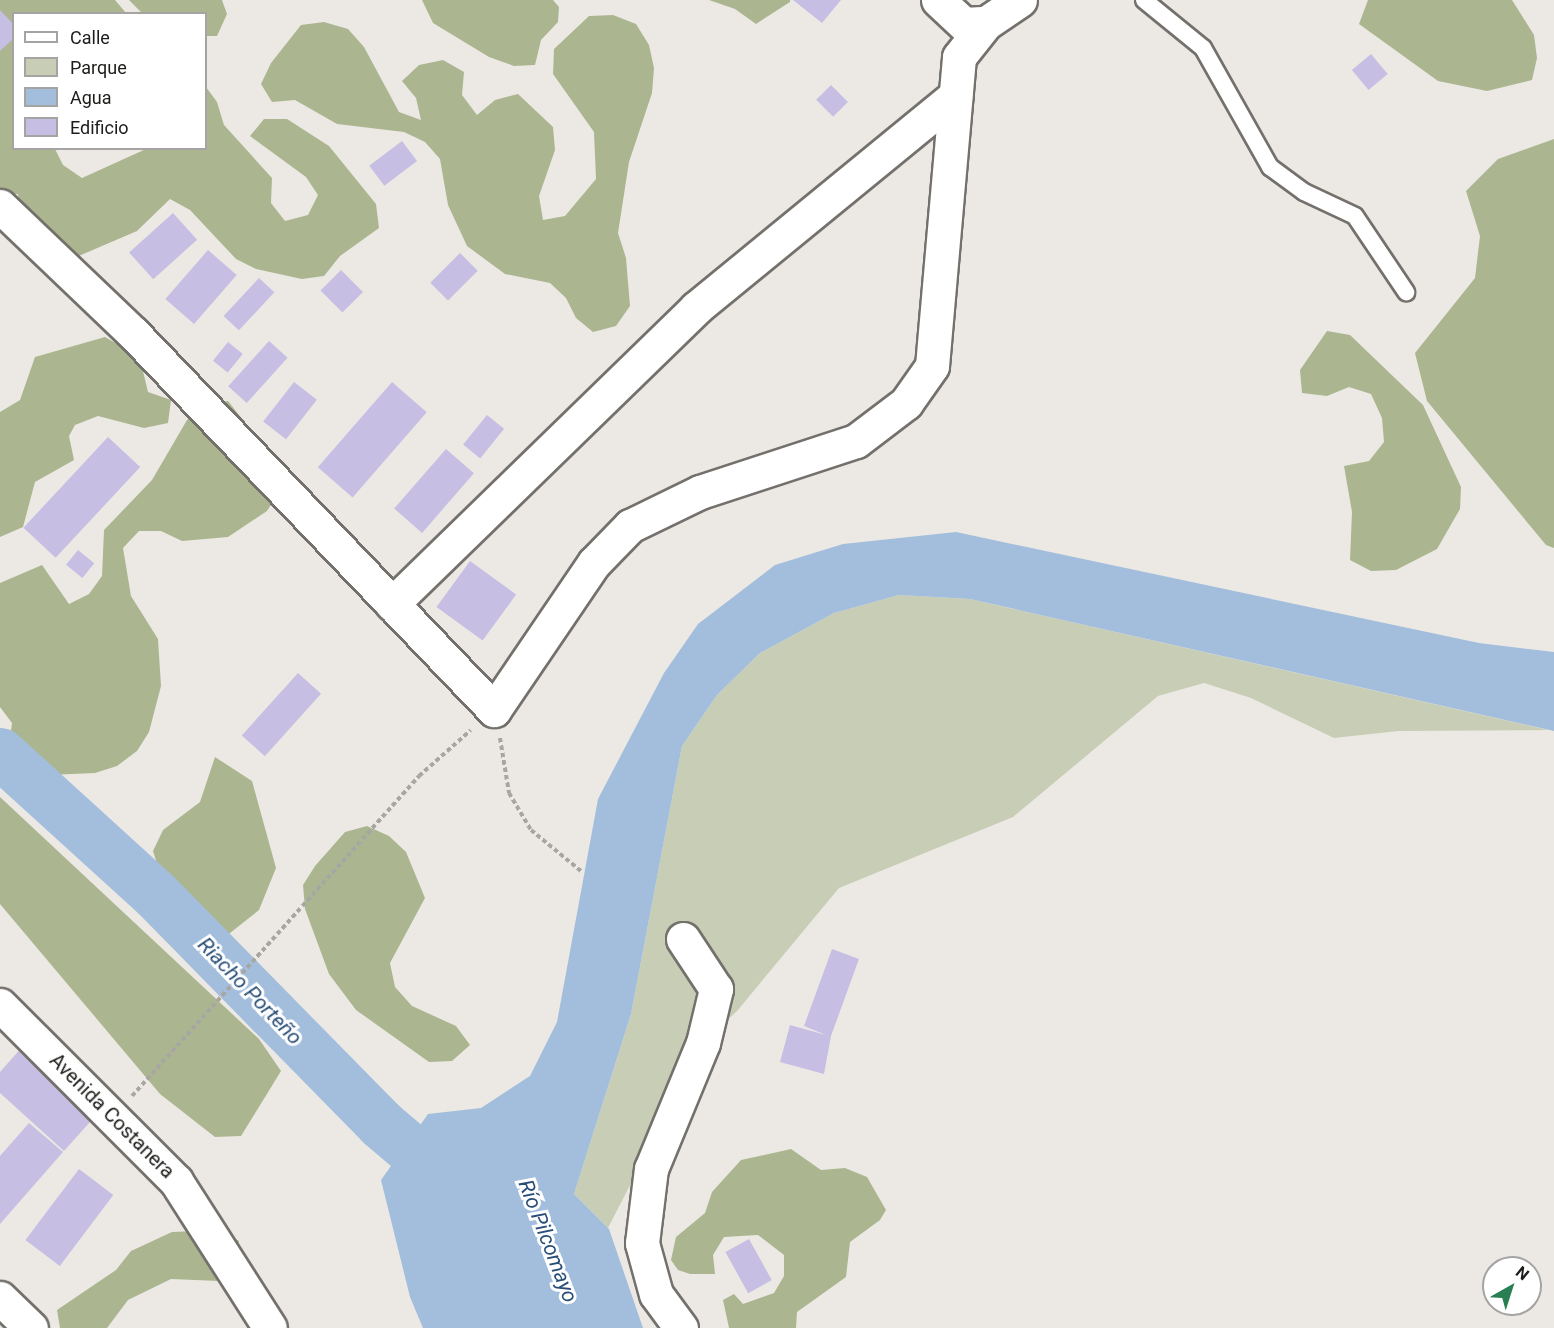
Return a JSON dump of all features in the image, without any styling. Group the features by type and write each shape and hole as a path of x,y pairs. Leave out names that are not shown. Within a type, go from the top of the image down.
{"street":[{"path":"938,0 964,24 986,23"},
{"path":"0,206 133,333 494,710 594,563 630,526 700,492 856,441 906,403 932,366 959,57 986,23 1020,0"},
{"path":"392,604 696,308 955,96"},
{"path":"681,1328 656,1294 642,1243 651,1169 703,1043 717,989 683,939"},
{"name":"Avenida Costanera","path":"0,1005 176,1180 270,1328"},
{"path":"0,1298 31,1328"}],"lane":[{"path":"1144,0 1203,48 1270,167 1304,192 1355,216 1406,292"}],"path":[{"path":"494,710 509,793 531,830 581,871"},
{"path":"114,1116 419,776 494,710"}],"green space":[{"path":"0,0 115,0 125,12 12,12 12,150 56,150 63,165 82,178 144,150 207,150 207,88 217,102 224,125 272,178 271,203 285,221 308,215 318,195 306,177 250,136 264,119 287,119 329,146 376,204 379,228 340,256 324,276 302,279 256,269 236,259 190,210 170,199 137,231 74,258 20,217 18,194 0,195"},
{"path":"129,0 222,0 227,14 217,36 207,36 207,12 141,12"},
{"path":"422,0 553,0 559,7 558,22 541,40 535,65 514,66 489,57 433,23"},
{"path":"709,0 790,0 790,2 756,24 735,9"},
{"path":"1368,0 1512,0 1534,35 1537,58 1532,80 1487,91 1438,81 1359,24"},
{"path":"613,15 636,24 649,45 654,68 652,93 629,162 618,233 626,258 630,306 616,326 593,332 576,318 566,298 550,283 505,274 467,246 448,205 440,159 425,142 404,132 337,124 295,100 272,102 261,84 271,63 301,25 324,22 348,29 364,47 399,112 421,120 416,98 402,81 419,65 443,60 464,72 462,95 477,115 495,100 518,94 553,127 555,150 539,196 543,220 565,216 596,179 594,132 553,74 554,49 589,16"},
{"path":"1554,139 1554,548 1546,545 1427,401 1415,353 1475,278 1480,236 1466,191 1498,159"},
{"path":"1327,331 1350,335 1423,405 1461,487 1460,509 1437,549 1396,570 1371,571 1350,560 1352,512 1344,466 1369,461 1384,442 1382,418 1371,394 1349,387 1327,396 1302,393 1300,370"},
{"path":"105,337 126,349 142,367 148,392 171,400 168,423 144,428 98,416 75,425 69,436 74,460 35,482 23,527 0,537 0,412 20,400 35,357"},
{"path":"228,401 243,420 230,441 279,492 267,511 228,537 182,541 161,531 139,531 123,548 131,596 158,639 161,686 149,732 137,751 117,766 95,773 48,775 24,769 9,746 12,723 0,707 0,583 42,565 69,604 89,594 102,576 104,530 152,480 187,420 205,405"},
{"path":"899,595 970,599 1548,730 1398,731 1334,738 1251,698 1204,683 1158,696 1013,817 839,888 737,1011 703,1043 608,1228 574,1194 631,1014 682,746 717,695 760,653 834,613"},
{"path":"215,757 252,781 276,868 259,910 225,937 167,896 153,851 163,830 200,802"},
{"path":"0,797 259,1039 281,1071 241,1136 215,1137 160,1094 0,904"},
{"path":"367,826 389,836 406,852 425,898 390,963 395,987 412,1006 456,1026 470,1045 452,1061 429,1062 356,1010 329,974 305,909 303,885 315,866 345,832"},
{"path":"791,1149 821,1170 845,1168 867,1177 886,1210 880,1220 850,1242 846,1277 797,1312 796,1328 729,1328 723,1300 734,1294 743,1304 774,1293 784,1276 784,1255 758,1235 724,1237 713,1255 715,1274 690,1274 678,1270 671,1260 676,1237 705,1213 712,1192 741,1160"},
{"path":"220,1230 239,1241 235,1264 219,1281 171,1279 128,1300 107,1328 60,1328 57,1310 116,1270 131,1251 172,1232"}],"water":[{"name":"Río Pilcomayo","path":"956,532 1479,643 1554,652 1554,731 970,599 899,595 834,613 760,653 717,695 682,746 631,1014 574,1194 609,1229 643,1328 423,1328 410,1297 381,1180 428,1114 481,1108 530,1076 557,1022 598,799 664,673 698,624 775,565 843,544"}],"building":[{"path":"793,0 841,0 822,23"},
{"path":"0,10 12,23 12,40 0,51"},
{"path":"1371,54 1388,74 1369,90 1352,70"},
{"path":"831,85 848,102 833,117 816,100"},
{"path":"402,141 417,161 384,186 369,166"},
{"path":"173,213 197,240 153,279 129,252"},
{"path":"208,250 237,275 194,324 165,299"},
{"path":"460,253 478,271 448,300 430,283"},
{"path":"341,270 363,292 342,312 320,291"},
{"path":"259,278 274,292 239,330 224,316"},
{"path":"269,341 288,358 247,403 228,386"},
{"path":"228,342 243,354 228,373 213,361"},
{"path":"294,382 317,400 286,439 263,421"},
{"path":"392,382 427,412 353,497 318,467"},
{"path":"487,415 504,429 480,458 463,445"},
{"path":"108,437 140,467 56,558 23,528"},
{"path":"446,449 474,473 422,533 394,509"},
{"path":"78,550 94,563 82,578 66,565"},
{"path":"470,561 516,595 483,641 436,607"},
{"path":"298,673 321,694 265,756 242,735"},
{"path":"832,949 859,959 831,1036 824,1074 780,1062 790,1025 826,1035 804,1026"},
{"path":"23,1046 98,1113 64,1151 0,1093 0,1072"},
{"path":"29,1123 63,1152 0,1224 0,1156"},
{"path":"79,1169 113,1195 60,1266 25,1240"},
{"path":"749,1239 772,1280 748,1293 725,1252"}],"waterway":[{"name":"Riacho Porteño","path":"0,753 156,895 381,1124 434,1169 467,1176"}]}
